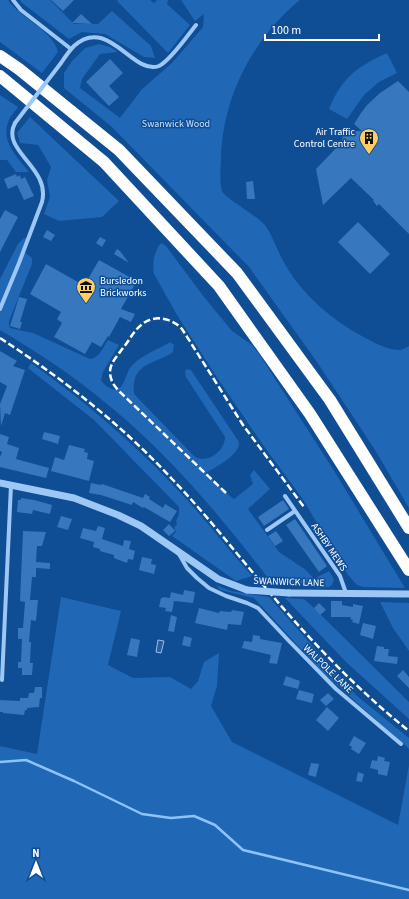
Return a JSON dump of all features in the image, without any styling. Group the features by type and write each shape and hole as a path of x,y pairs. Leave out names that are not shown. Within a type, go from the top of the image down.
{"highway":[{"path":"0,56 19,69 119,150 237,273 330,400 409,528"},
{"path":"0,76 104,162 218,286 310,414 409,570"}],"street":[{"path":"13,0 21,10 71,49"},
{"path":"0,309 42,202 44,192 37,174 14,145 11,133 15,123 77,43 86,39 103,39 113,43 142,65 153,68 166,62 196,25"},
{"name":"SWANWICK LANE","path":"0,483 56,494 101,508 141,526 218,579 247,590 290,593 409,594"},
{"path":"2,680 11,485"},
{"name":"ASHBY MEWS","path":"285,496 340,576 346,593"},
{"path":"267,530 295,511"},
{"name":"SWANWICK LANE","path":"178,552 187,568 209,588 247,603"},
{"name":"WALPOLE LANE","path":"247,603 258,608 289,642 336,689 401,744"}],"green space":[{"path":"0,0 8,0 14,7 50,37 55,44 58,52 42,73 0,42"},
{"path":"20,0 50,0 74,24 98,24 112,11 151,46 155,58 144,57 105,34 82,32 69,39"},
{"path":"150,0 154,3 157,0 168,0 167,4 190,25 168,53 117,1"},
{"name":"Swanwick Wood","path":"181,0 300,0 283,15 268,32 244,70 234,91 223,135 220,178 221,187 224,194 264,224 293,277 301,288 320,307 363,337 386,348 399,350 409,346 409,508 375,450 317,362 249,267 112,127 64,88 64,73 72,61 85,48 99,44 110,47 118,52 100,54 82,79 80,88 120,118 142,89 172,63 203,27 204,14 195,21"},
{"path":"387,53 397,73 379,82 364,95 347,119 329,109 339,89 352,74 367,63"},
{"path":"0,95 18,107 9,121 6,130 7,137 12,149 29,172 16,172 7,160 0,160"},
{"path":"30,117 119,201 102,217 59,221 44,214 50,197 47,180 51,167 38,145 20,143 17,133"},
{"path":"24,238 28,239 23,251 32,258 32,264 9,321 10,328 33,333 90,359 96,357 101,352 108,340 119,345 103,372 101,380 112,389 119,388 121,386 130,368 138,360 170,342 174,345 173,352 140,370 136,376 134,384 134,394 194,456 204,459 210,458 219,452 225,437 186,377 186,369 191,370 239,442 236,452 221,464 206,473 234,499 253,484 250,475 254,470 270,489 248,509 279,552 306,570 314,579 329,571 334,579 332,585 329,587 319,588 302,585 306,584 271,582 234,534 174,466 152,444 94,394 68,374 0,330 0,279 18,244"},
{"path":"161,243 166,246 204,297 232,331 252,345 261,357 333,469 405,588 363,587 357,585 348,575 302,498 263,445 177,315 154,274 154,258"},
{"path":"31,363 87,405 139,451 193,506 252,576 236,581 172,536 176,532 174,528 177,524 176,521 179,514 179,507 94,420 28,368"},
{"path":"216,585 231,591 269,597 357,696 409,738 409,749 320,670 254,598 220,590"},
{"path":"61,597 121,611 108,665 133,678 170,677 191,689 198,681 204,662 219,653 217,686 211,706 232,742 398,825 409,765 409,899 0,899 0,746 37,754"},
{"path":"285,598 304,599 314,608 409,702 409,719 346,662"},
{"path":"380,602 409,603 409,651 393,628"}],"shaded area":[{"path":"158,640 164,641 161,653 156,652"}],"building":[{"path":"51,0 74,0 63,11"},
{"path":"81,14 92,24 72,23"},
{"path":"110,59 123,73 109,86 119,97 109,106 86,82"},
{"name":"Air Traffic Control Centre","path":"398,81 409,92 409,234 379,204 377,206 373,201 374,200 351,178 323,205 316,169 342,142 343,131 362,131 354,124 361,113 380,93"},
{"path":"16,174 17,177 20,175 21,179 25,177 34,196 24,200 17,185 8,189 4,179"},
{"path":"253,181 255,199 247,199 246,182"},
{"path":"5,210 18,217 0,252 0,219"},
{"path":"358,222 390,254 370,274 338,242"},
{"path":"47,230 55,235 51,241 43,237"},
{"path":"100,237 106,240 102,247 96,243"},
{"path":"117,249 120,251 129,263 114,254"},
{"name":"Bursledon Brickworks","path":"99,260 133,279 132,282 135,284 121,309 135,314 131,322 120,317 109,337 108,336 101,347 92,342 85,354 54,337 62,323 57,319 61,312 30,294 46,264 78,282 85,284"},
{"path":"19,297 27,299 20,322 22,322 20,329 10,326"},
{"path":"0,351 17,361 13,366 25,370 10,415 5,413 1,426 0,404 7,386 0,382"},
{"path":"44,432 60,436 58,444 42,439"},
{"path":"0,434 9,437 7,444 19,448 16,459 49,468 46,478 0,467 0,457 2,452 0,451"},
{"path":"69,445 85,449 84,452 88,453 87,459 94,461 89,481 51,471 55,457 64,460"},
{"path":"91,483 102,484 143,498 145,494 150,497 149,499 163,508 165,504 177,511 170,522 133,502 132,505 101,495 89,493"},
{"path":"21,498 52,505 50,514 33,510 32,514 17,512 18,500 21,500"},
{"path":"283,500 289,509 264,526 258,517"},
{"path":"61,516 72,519 68,530 57,527"},
{"path":"295,519 327,566 319,572 286,525"},
{"path":"169,524 175,531 169,536 163,530"},
{"path":"98,526 105,528 102,539 123,546 124,540 131,541 129,549 135,551 133,560 128,559 127,563 114,558 114,555 100,551 100,549 93,547 94,542 80,538 83,528 96,531"},
{"path":"23,531 46,532 42,546 37,546 36,562 50,563 50,569 36,568 36,577 32,577 30,600 38,600 36,621 31,620 29,642 31,642 30,663 33,663 32,675 22,675 22,668 18,668 18,662 21,662 22,639 18,639 18,628 23,628 25,602 20,601"},
{"path":"276,531 283,541 275,546 268,536"},
{"path":"142,557 152,559 151,564 156,565 154,574 139,570"},
{"path":"184,590 195,592 193,603 174,601 172,612 165,611 166,608 159,607 161,598 170,598 171,592 183,595"},
{"path":"331,601 342,601 342,605 353,607 353,604 363,606 359,624 352,622 353,620 350,619 351,617 331,617"},
{"path":"319,603 326,610 320,615 314,608"},
{"path":"199,608 219,613 220,611 231,612 232,610 244,612 241,625 228,624 227,630 195,623"},
{"path":"171,615 177,617 174,632 168,631"},
{"path":"363,623 376,626 373,639 360,635"},
{"path":"253,635 260,636 260,639 282,643 277,664 269,663 271,655 242,648 244,641 252,642"},
{"path":"184,636 192,638 190,647 182,645"},
{"path":"131,638 140,640 137,657 127,655"},
{"path":"377,646 384,647 384,649 389,649 388,656 398,657 397,664 374,661"},
{"path":"403,670 409,677 409,688 397,676"},
{"path":"286,676 300,681 298,689 283,685"},
{"path":"35,687 42,687 42,698 40,698 39,707 27,708 24,715 0,712 0,700 20,701 20,698 28,698 29,693 34,693"},
{"path":"299,690 314,694 312,703 296,699"},
{"path":"328,693 334,699 326,706 320,700"},
{"path":"327,707 339,718 328,731 316,720"},
{"path":"354,736 366,743 359,754 351,749 352,747 349,745"},
{"path":"378,756 385,758 384,761 390,762 387,776 378,774 378,770 370,768 372,760 377,761"},
{"path":"311,763 319,764 316,777 308,775"},
{"path":"358,772 364,774 362,782 356,781"}],"waterway":[{"path":"0,762 26,760 74,781 142,814 171,818 194,816 215,825 243,850 409,890"}],"railway":[{"path":"226,493 121,393 112,381 110,375 111,365 133,334 145,322 161,318 178,325 182,329 243,425 304,507"},
{"path":"0,338 69,386 133,440 154,460 196,504 312,641 369,697 409,731"}],"place":[{"name":"Air Traffic Control Centre","path":"369,155"},
{"name":"Bursledon Brickworks","path":"86,304"}]}
